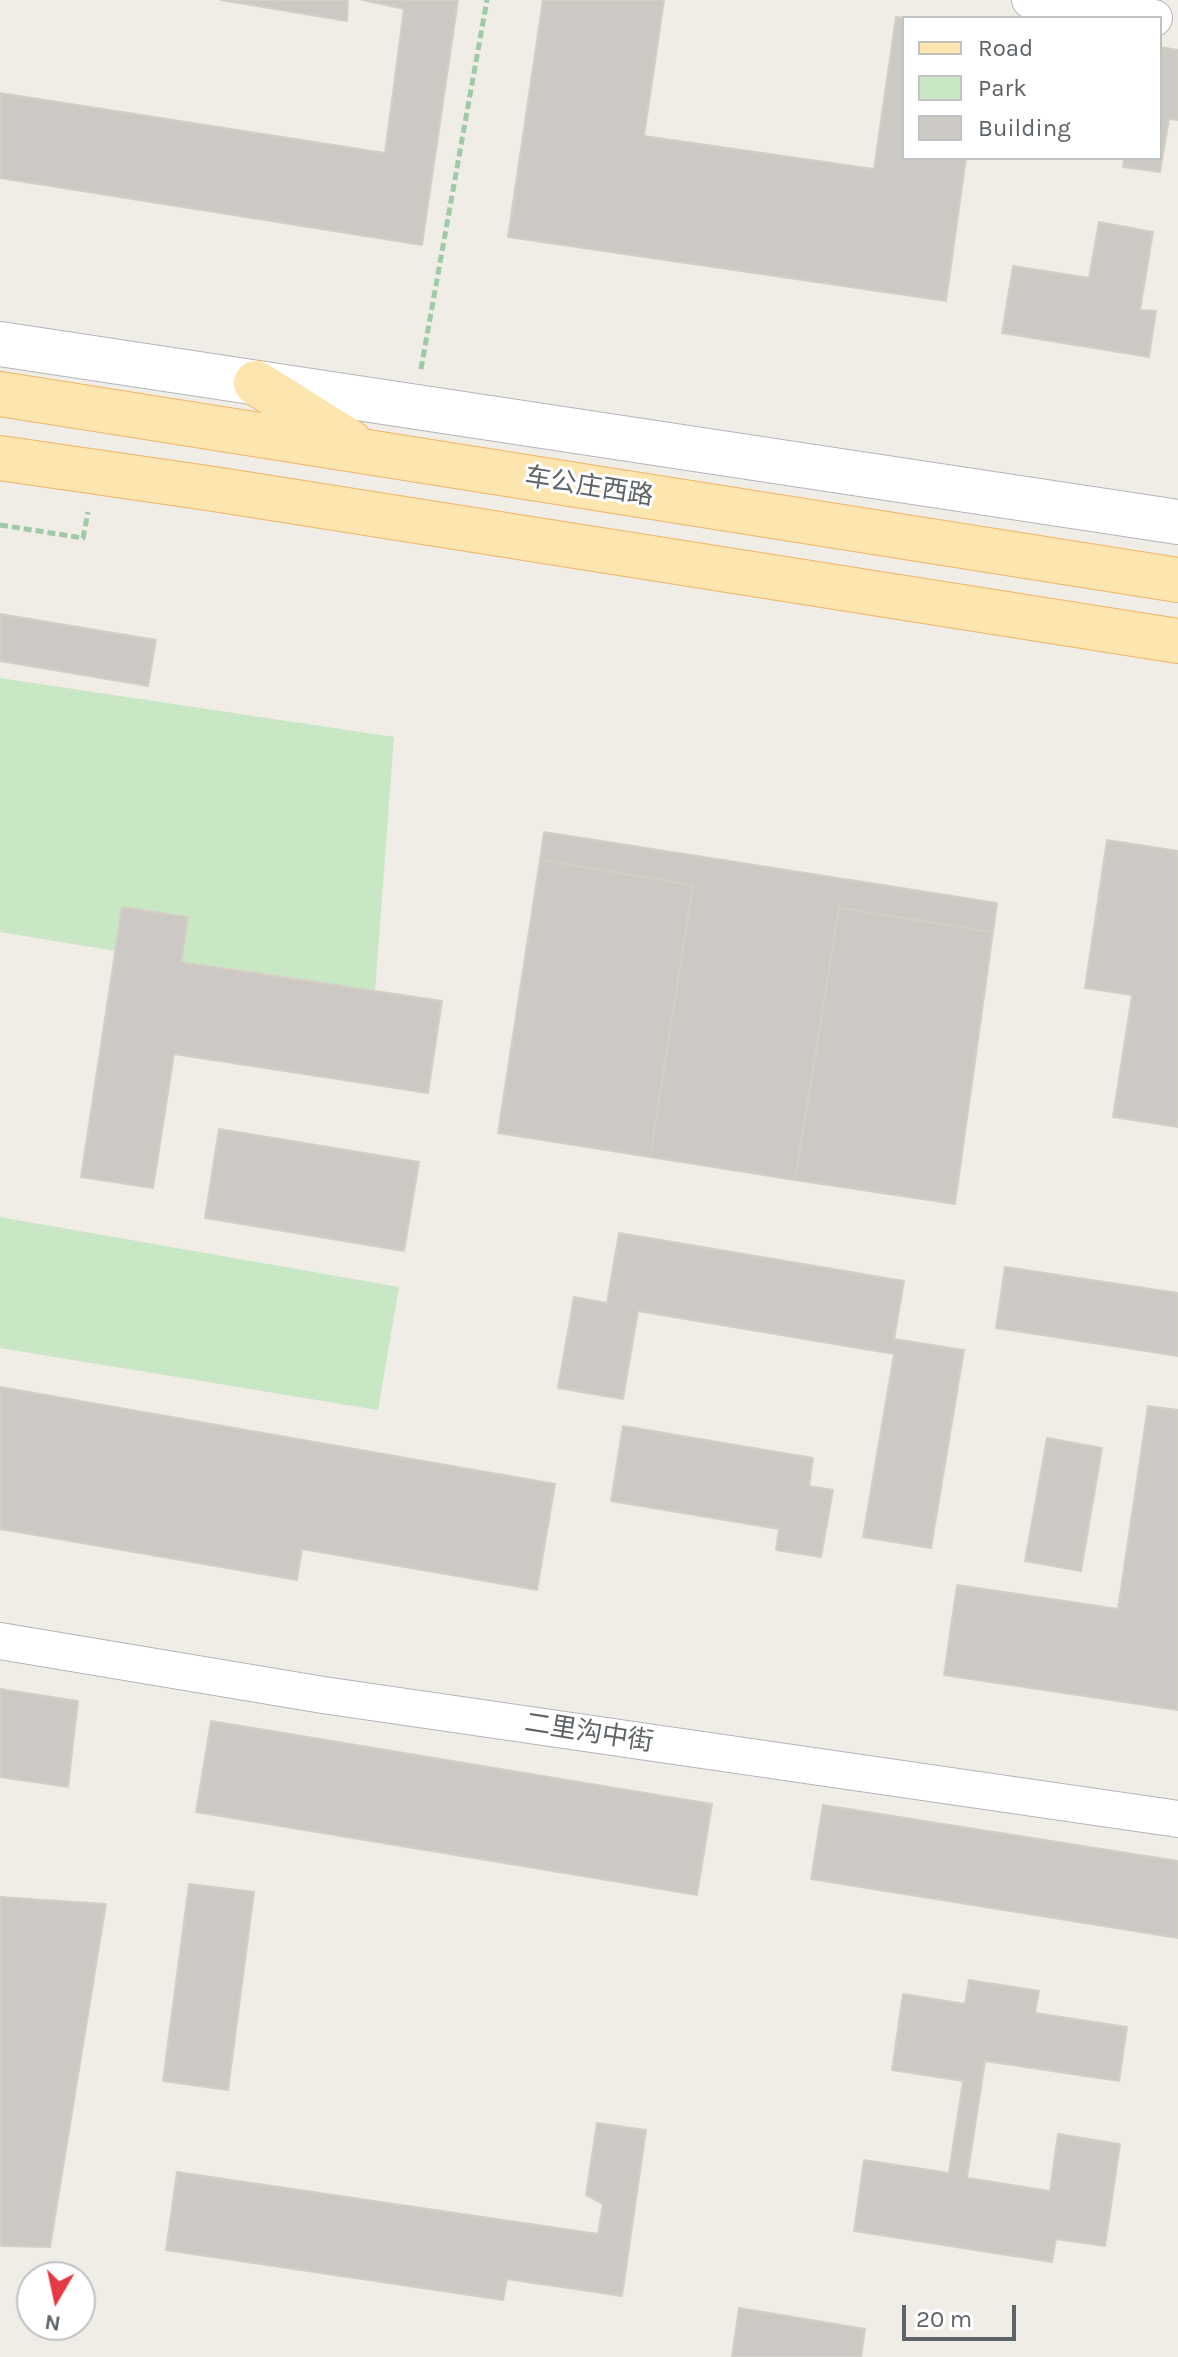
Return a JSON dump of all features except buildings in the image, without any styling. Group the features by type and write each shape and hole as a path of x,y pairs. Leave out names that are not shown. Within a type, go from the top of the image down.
{"main road":[{"path":"256,383 365,451"},
{"name":"车公庄西路","path":"0,394 1178,580"},
{"path":"0,458 1178,641"}],"street":[{"path":"1030,0 1143,16"},
{"path":"0,344 1178,522"},
{"name":"二里沟中街","path":"0,1641 323,1695 1178,1819"}],"path":[{"path":"419,381 487,0"},
{"path":"0,525 83,538 97,472"}],"green space":[{"path":"0,678 394,737 375,991 181,961 188,916 122,907 116,951 0,932"},
{"path":"0,1217 399,1287 378,1410 0,1348"}]}
